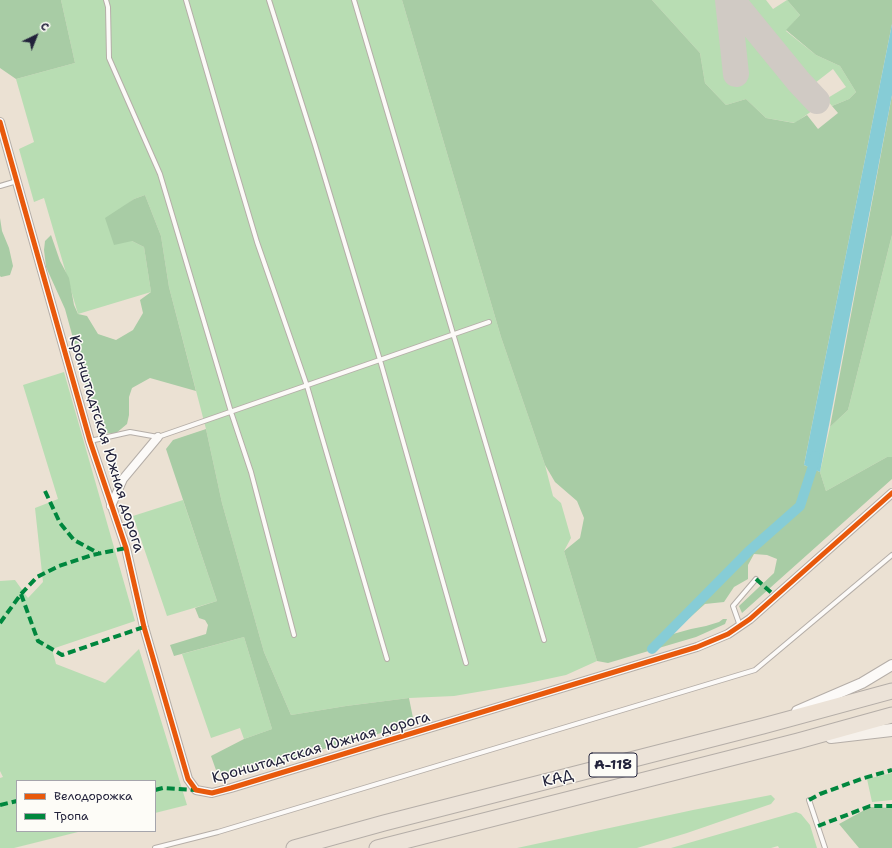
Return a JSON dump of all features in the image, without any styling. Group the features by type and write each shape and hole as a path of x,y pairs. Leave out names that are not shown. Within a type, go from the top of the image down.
{"highway":[{"name":"КАД","path":"294,848 384,823 763,726 892,691"},
{"name":"КАД","path":"377,848 798,741 892,715"}],"main road":[{"path":"798,741 892,730"}],"street":[{"name":"Кронштадтская Южная дорога","path":"0,122 18,181 90,441 126,548 144,628 188,779 196,790 212,793 697,647 728,634 750,619 892,493"},
{"path":"111,506 123,479 158,437"},
{"path":"763,726 862,682 892,665"}],"lane":[{"path":"106,0 108,7 109,58 160,174 231,412 251,472 294,635"},
{"path":"186,0 257,242 307,386 387,659"},
{"path":"269,0 313,138 380,360 466,662"},
{"path":"354,0 544,640"},
{"path":"0,186 18,181"},
{"path":"90,441 130,432 158,437 489,322"},
{"path":"155,848 218,832 756,670 892,555"},
{"path":"740,626 733,606 756,579"},
{"path":"809,800 825,848"}],"green space":[{"path":"0,0 61,0 75,63 16,79 0,68"},
{"path":"61,0 402,0 501,337 545,465 553,496 561,503 571,538 564,551 597,661 566,675 524,684 454,696 409,698 291,715 264,652 222,503 206,429 169,287 161,236 145,195 134,199 126,205 132,241 144,247 151,292 78,314 44,198 34,202 19,149 34,142 16,79 75,63"},
{"path":"402,0 652,0 700,53 705,83 726,105 746,99 766,118 794,123 807,115 818,129 838,113 832,106 849,99 856,92 840,66 816,55 786,30 800,15 787,0 892,0 892,24 804,465 820,472 826,491 887,457 892,457 892,479 742,613 739,606 774,573 777,559 767,555 754,554 748,565 748,579 734,587 724,602 705,604 673,634 727,619 725,624 696,637 608,663 597,661 564,551 580,538 584,518 577,501 555,482 545,465 501,337"},
{"path":"652,0 726,0 816,108 795,123 766,118 746,99 726,105 705,83 700,53"},
{"path":"736,0 766,0 773,9 787,0 800,15 786,31 816,55 840,66 856,92 849,99 832,106 826,99 846,87 833,69 815,83 810,83 801,79"},
{"path":"892,95 892,235 848,410 830,427"},
{"path":"145,195 161,236 169,287 196,391 150,378 132,388 129,397 129,415 127,424 115,434 106,433 90,400 65,309 46,267 44,250 45,241 51,235 60,261 69,278 74,305 78,314 87,316 98,334 116,340 133,330 143,313 140,300 151,292 144,247 132,241 114,245 105,218 134,199"},
{"path":"0,218 2,231 9,248 13,266 10,275 1,277 0,276"},
{"path":"892,235 892,457 887,457 826,491 820,472 830,427 848,410"},
{"path":"64,372 135,621 52,649 56,664 105,683 139,649 187,805 156,813 156,780 16,780 16,832 78,832 14,848 0,848 0,778 3,777 0,771 0,581 15,580 28,598 43,582 35,508 58,499 23,385"},
{"path":"206,429 222,503 264,652 291,715 409,698 413,718 410,725 223,777 216,770 211,756 244,739 272,729 244,637 174,656 170,645 206,634 208,625 205,620 199,618 195,608 217,601 166,449 173,440"},
{"path":"183,500 217,601 167,616 133,516"},
{"path":"244,637 272,729 244,739 240,728 211,738 182,654"},
{"path":"892,773 892,800 872,802 867,779"},
{"path":"771,795 775,799 771,804 687,833 637,848 517,848 693,810"},
{"path":"870,807 892,808 892,848 859,848 839,824"},
{"path":"796,812 801,814 810,825 817,848 779,848 778,846 771,848 671,848"}],"water":[{"path":"892,24 892,95 820,472 804,465"}],"waterway":[{"path":"652,649 749,551 800,506 815,456"}],"taxiway":[{"path":"728,0 736,74"},
{"path":"732,0 799,82 817,101"}],"marked path":[{"path":"45,491 60,523 74,540 100,554"},
{"path":"0,623 21,594 37,577 59,566 92,555 126,548"},
{"path":"756,579 775,596"},
{"path":"21,594 38,641 62,655 144,627"},
{"path":"809,800 820,794 864,778 892,770"},
{"path":"156,790 163,788 196,790"},
{"path":"0,805 16,801"},
{"path":"818,826 870,806 892,806"}],"cycle path":[{"path":"0,122 90,441 126,548 144,627 188,779 196,790 212,793 231,788 697,647 728,634 750,619 892,493"}]}
